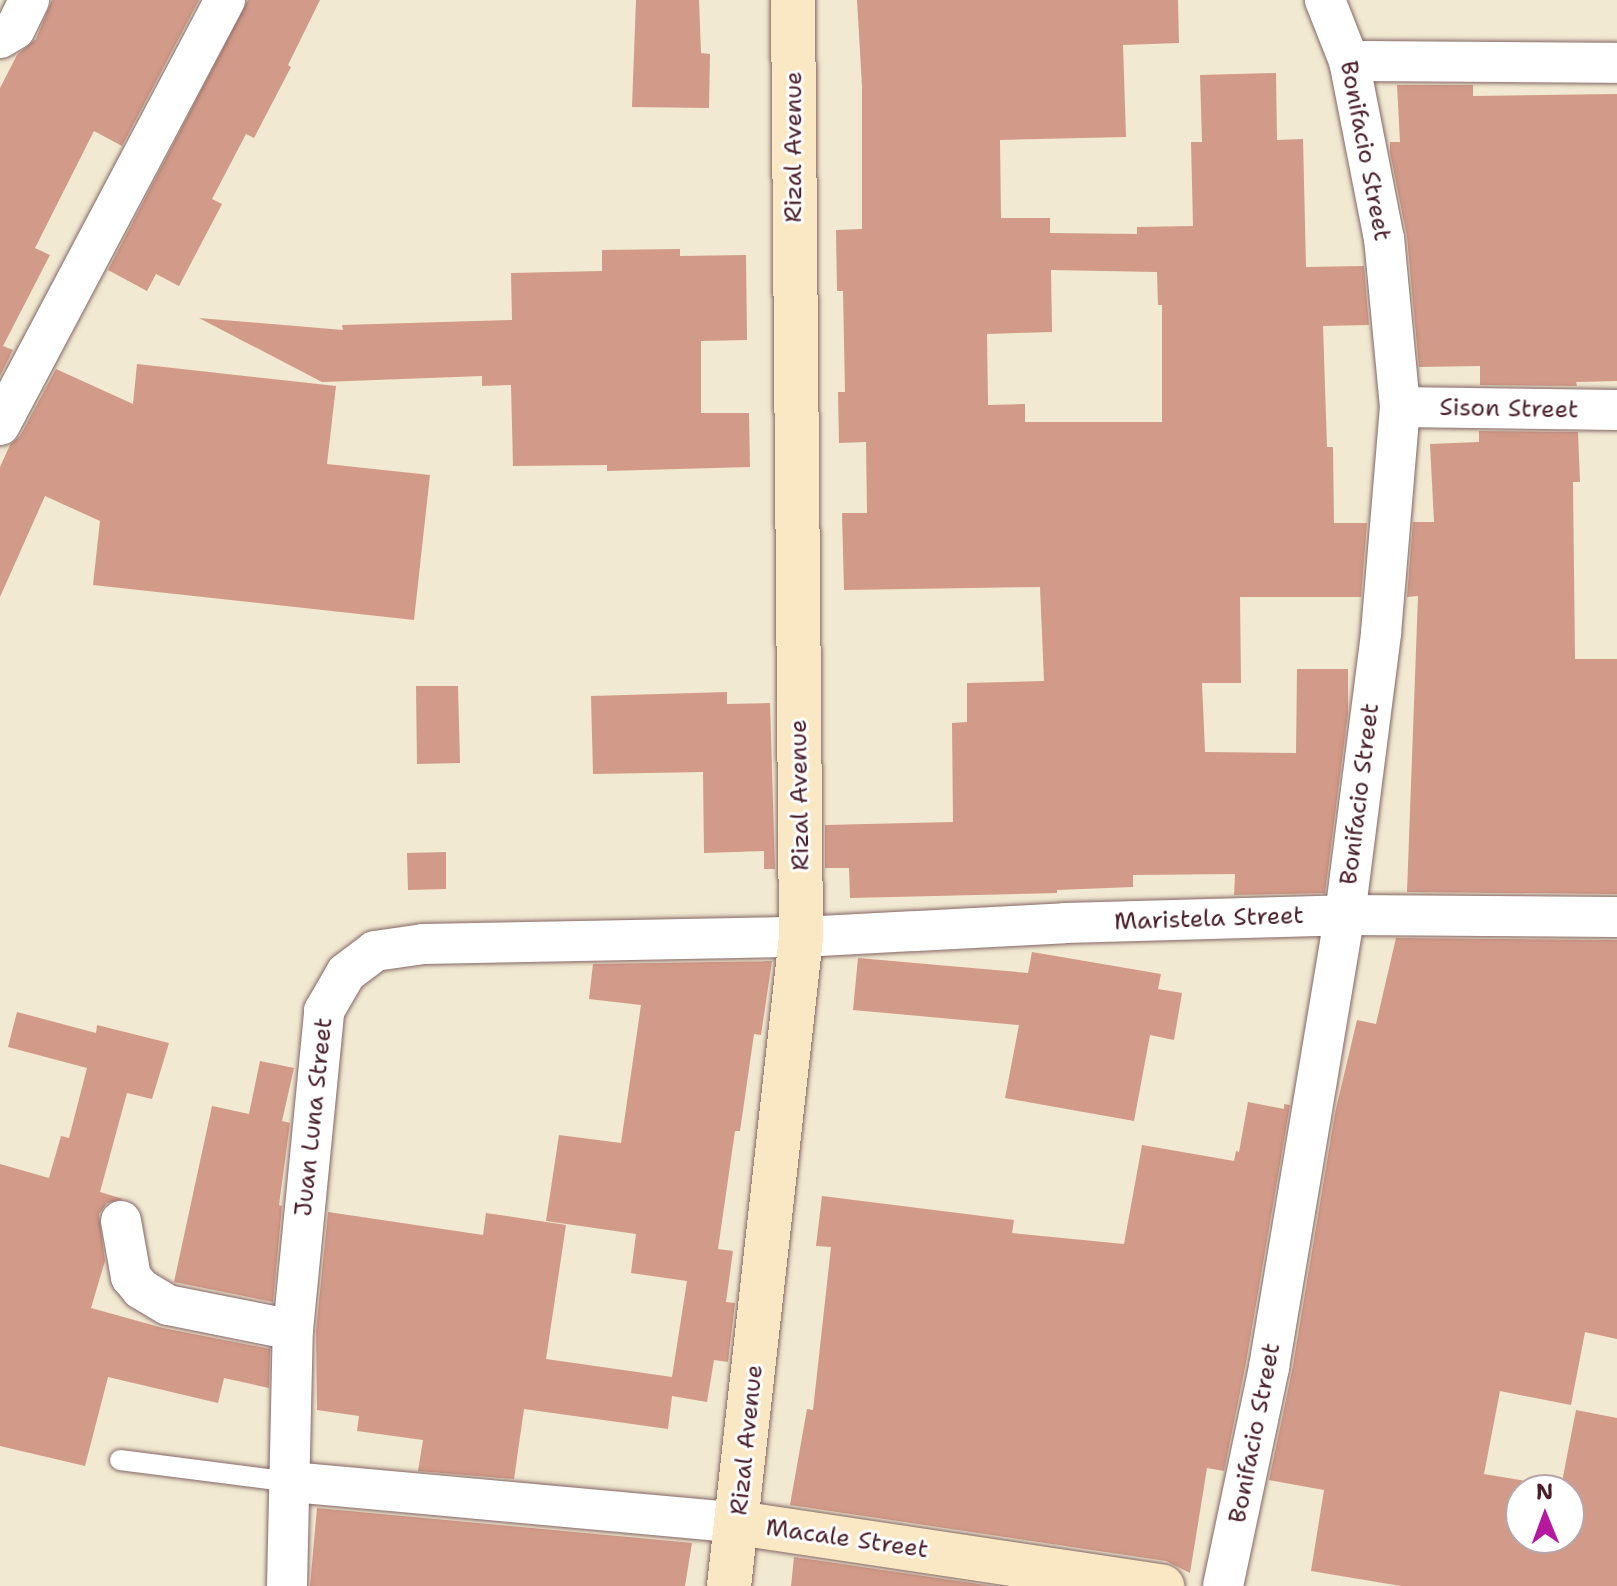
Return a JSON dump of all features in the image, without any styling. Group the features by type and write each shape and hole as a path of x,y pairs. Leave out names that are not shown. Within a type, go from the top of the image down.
{"street":[{"path":"0,38 15,29 29,0"},
{"path":"6,400 225,0"},
{"name":"Rizal Avenue","path":"729,1586 801,937 793,0"},
{"name":"Bonifacio Street","path":"1223,1586 1269,1367 1345,915 1381,633 1400,407 1384,239 1349,61 1325,0"},
{"path":"1349,61 1617,63"},
{"name":"Sison Street","path":"1400,407 1617,410"},
{"name":"Maristela Street","path":"801,937 1065,923 1345,915 1617,917"},
{"name":"Juan Luna Street","path":"287,1586 293,1330 324,1011 346,973 375,951 423,944 801,937"},
{"path":"121,1221 131,1277 141,1289 168,1305 293,1330"},
{"name":"Macale Street","path":"291,1482 738,1523 1162,1586"}],"lane":[{"path":"120,1460 291,1482"}],"building":[{"path":"52,0 199,0 122,146 94,131 35,248 50,255 3,346 13,350 0,376 0,88 17,55 36,39"},
{"path":"248,0 320,0 288,65 291,67 254,138 246,134 212,199 222,204 179,286 156,274 147,291 108,270"},
{"path":"636,0 699,0 701,53 710,54 709,108 632,107"},
{"path":"857,0 1178,0 1179,43 1123,45 1126,137 1000,140 1001,218 1050,218 1050,233 1137,234 1137,227 1193,226 1191,142 1202,142 1200,75 1276,73 1277,140 1303,139 1306,267 1364,266 1369,325 1323,326 1327,447 1333,447 1334,523 1367,523 1361,597 1240,597 1241,683 1202,683 1205,752 1296,753 1297,669 1348,669 1348,713 1325,893 1234,895 1235,874 1133,875 1133,887 1057,890 1057,893 850,898 849,868 825,868 825,825 953,822 952,723 967,722 967,683 1044,681 1040,587 844,590 842,513 867,513 866,442 839,443 838,392 845,392 843,291 837,291 836,230 862,229 862,86","holes":["1051,270 1157,272 1158,305 1162,305 1162,422 1025,422 1025,404 988,405 987,334 1052,332"]},
{"path":"1397,85 1473,85 1473,96 1617,94 1617,381 1576,382 1577,386 1480,385 1480,366 1419,367 1407,237 1390,152 1390,142 1400,142"},
{"path":"680,249 680,256 746,255 747,340 701,341 701,413 749,413 750,467 607,471 607,465 513,466 511,385 482,386 482,376 322,382 199,318 343,330 342,325 512,320 511,273 602,271 602,250"},
{"path":"137,364 336,386 327,464 430,475 414,620 93,585 100,521 45,496 0,597 0,467 10,445 20,436 56,369 133,404"},
{"path":"1479,431 1578,432 1580,482 1573,482 1575,659 1617,659 1617,894 1407,892 1418,596 1407,597 1413,522 1434,522 1430,444 1479,442"},
{"path":"416,686 458,686 460,763 417,764"},
{"path":"727,692 727,704 770,703 775,869 764,869 764,851 704,853 703,772 593,774 591,696"},
{"path":"446,852 446,889 408,890 407,853"},
{"path":"1396,938 1617,940 1617,1339 1585,1332 1571,1405 1500,1391 1484,1474 1505,1478 1505,1554 1585,1554 1585,1474 1564,1474 1576,1410 1617,1418 1617,1586 1401,1586 1311,1571 1324,1490 1269,1480 1292,1371 1335,1113 1357,1020 1376,1024"},
{"path":"1032,952 1161,974 1158,989 1182,993 1174,1040 1150,1035 1134,1121 1005,1098 1019,1025 853,1010 858,958 1028,973"},
{"path":"772,961 761,1035 754,1034 740,1131 735,1131 718,1249 733,1251 726,1302 735,1303 728,1362 714,1360 707,1402 672,1396 668,1429 524,1409 514,1479 418,1471 423,1440 357,1431 359,1416 317,1410 316,1331 328,1212 483,1235 486,1213 566,1225 546,1359 672,1377 687,1281 631,1273 636,1234 546,1221 559,1135 621,1143 641,1005 589,999 593,964"},
{"path":"17,1012 96,1033 97,1025 169,1043 152,1099 127,1093 100,1192 123,1199 107,1203 99,1214 105,1261 91,1308 163,1328 270,1349 269,1388 224,1378 218,1403 108,1377 85,1466 0,1446 0,1164 49,1178 61,1136 69,1138 87,1068 8,1047"},
{"path":"260,1061 294,1068 282,1121 290,1123 279,1205 282,1206 273,1302 174,1282 212,1106 249,1114"},
{"path":"1248,1102 1284,1109 1284,1104 1290,1105 1246,1363 1224,1471 1207,1468 1190,1573 1166,1561 790,1505 807,1409 813,1410 831,1247 816,1246 822,1196 1014,1220 1012,1233 1124,1244 1142,1145 1234,1161 1236,1151 1239,1152"},
{"path":"317,1508 692,1543 685,1586 310,1586"},
{"path":"794,1557 992,1586 791,1586"}]}
